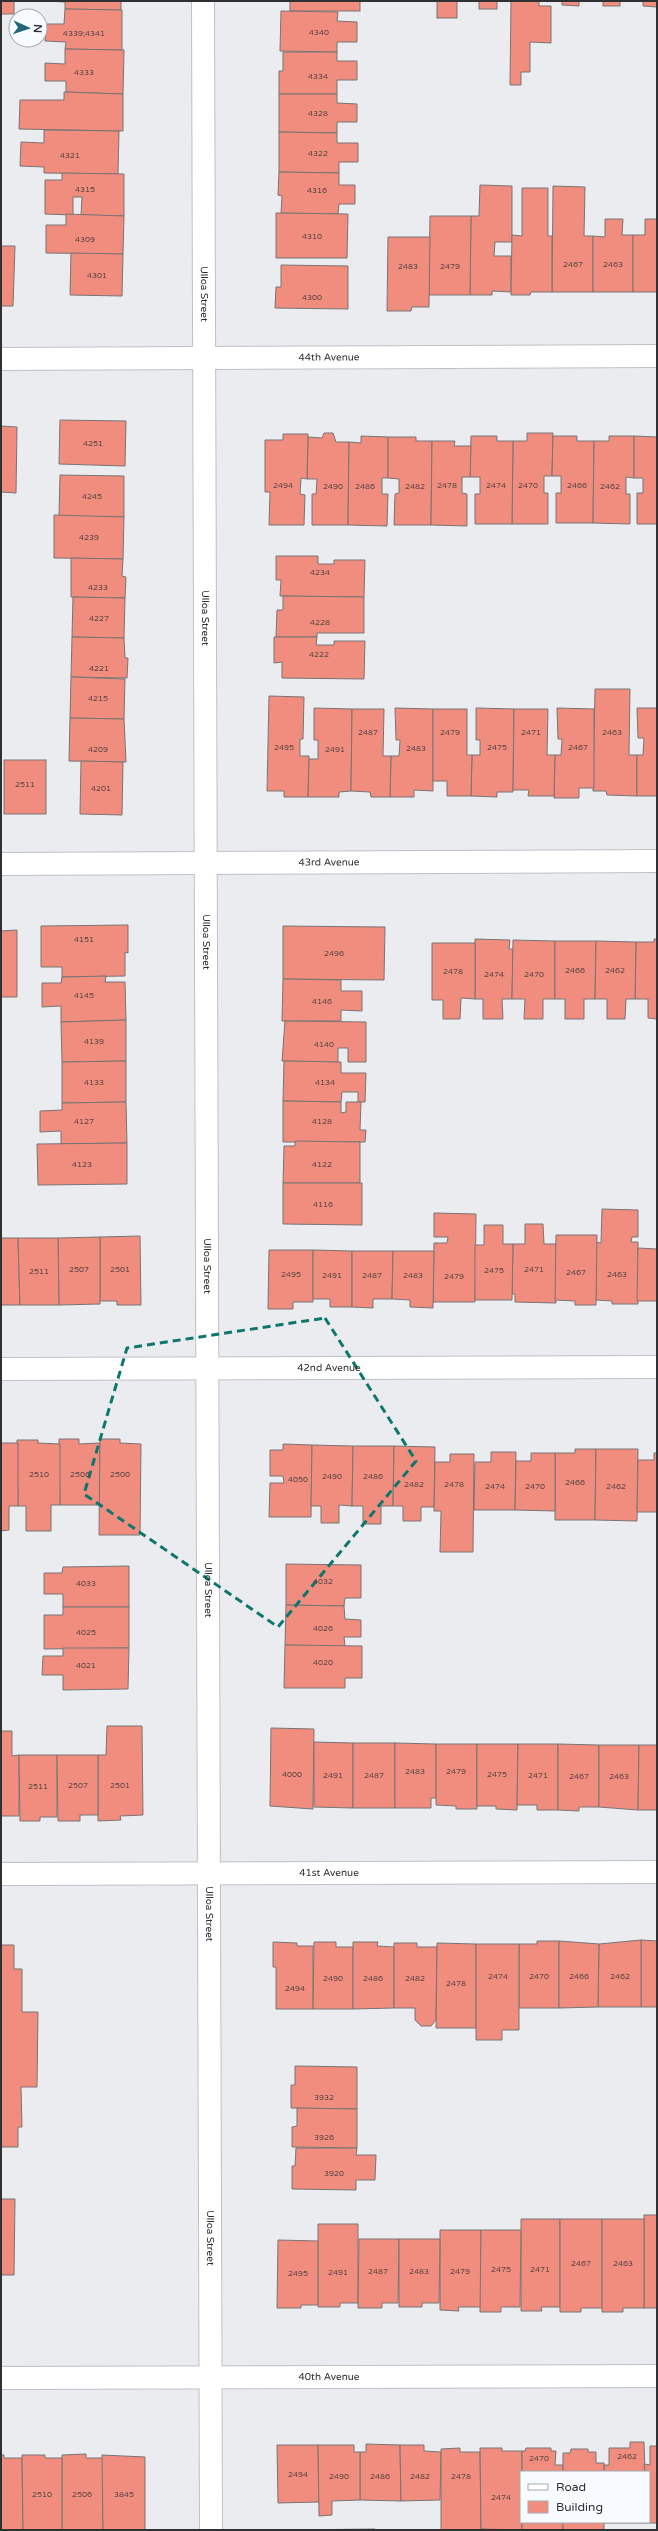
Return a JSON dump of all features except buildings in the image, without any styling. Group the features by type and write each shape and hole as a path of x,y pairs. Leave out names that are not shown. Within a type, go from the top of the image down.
{"street":[{"name":"Ulloa Street","path":"203,1 211,2530"},
{"name":"44th Avenue","path":"1,358 657,356"},
{"name":"43rd Avenue","path":"1,864 657,861"},
{"name":"42nd Avenue","path":"1,1369 657,1367"},
{"name":"41st Avenue","path":"1,1874 657,1872"},
{"name":"40th Avenue","path":"1,2378 657,2376"}],"highlighted area":[{"path":"325,1318 416,1461 278,1627 84,1494 127,1348"}]}
